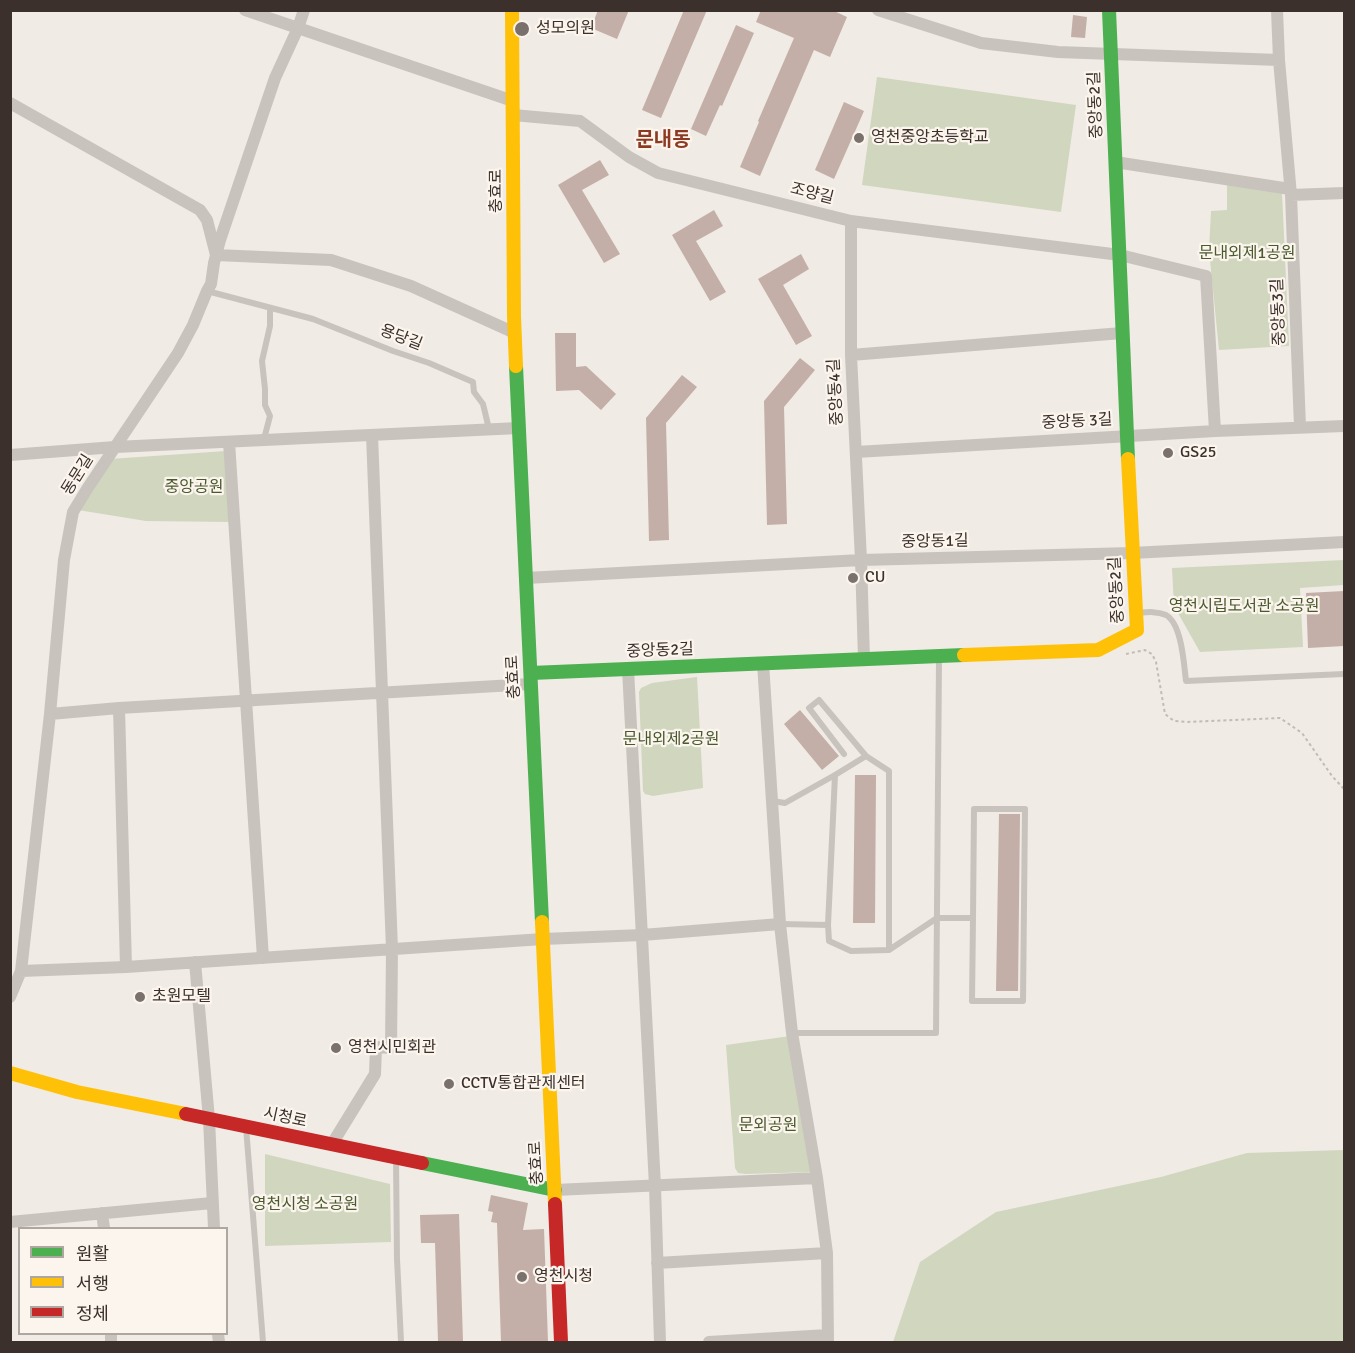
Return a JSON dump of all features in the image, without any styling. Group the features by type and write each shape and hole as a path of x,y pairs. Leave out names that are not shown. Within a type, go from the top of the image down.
{"street":[{"name":"조양길","path":"245,10 513,108 580,121 629,157 658,173 851,221 1120,255 1206,276 1215,431"},
{"name":"동문길","path":"10,997 21,971 50,714 64,560 73,512 178,353 193,325 211,285 216,255 275,78 304,10"},
{"name":"충효로","path":"512,10 515,333 561,1342"},
{"path":"878,10 981,43 1058,52 1279,60"},
{"name":"중앙동2길","path":"531,679 628,669 1098,650 1137,630 1109,10"},
{"name":"중앙동3길","path":"1277,10 1290,192 1300,427"},
{"path":"10,104 200,210 207,220 216,255 331,260 411,286 515,333"},
{"path":"1115,162 1290,192 1344,193"},
{"name":"중앙동4길","path":"851,221 850,355 864,659"},
{"path":"850,355 1122,333"},
{"name":"중앙동 3길","path":"856,452 1215,431 1344,426"},
{"path":"10,455 115,447 519,428"},
{"path":"332,1144 375,1074 376,1047 392,1048 392,949 372,435"},
{"path":"229,442 263,958"},
{"name":"중앙동1길","path":"526,578 861,560 1132,553 1344,542"},
{"path":"709,1342 828,1339 828,1253 818,1178 792,1033 780,924 763,663"},
{"path":"628,669 655,1186 660,1342"},
{"path":"50,714 382,693 531,679"},
{"path":"119,708 126,967"},
{"path":"21,971 126,967 543,939 642,935 780,924"},
{"path":"195,962 209,1119 214,1227"},
{"name":"시청로","path":"10,1073 77,1092 555,1190"},
{"path":"555,1190 818,1178"},
{"path":"10,1222 212,1203"},
{"path":"102,1213 104,1227"},
{"path":"657,1263 828,1253"}],"lane":[{"name":"용당길","path":"207,291 313,319 473,382 474,392 483,405 489,429"},
{"path":"264,440 270,416 265,405 262,361 270,326 270,308"},
{"path":"1136,613 1156,612 1168,616 1174,624 1180,639 1186,681 1344,674"},
{"path":"792,1033 936,1033 939,656"},
{"path":"844,754 808,708 819,700 866,756 889,771 889,950"},
{"path":"772,801 785,803 866,756"},
{"path":"835,775 829,940 851,951 889,950 937,918 973,918"},
{"path":"974,809 1025,809 1023,1001 972,1001 973,918 974,809"},
{"path":"780,924 828,925"},
{"path":"246,1126 263,1342"},
{"path":"396,1157 401,1342"}],"path":[{"path":"1124,654 1146,650 1152,654 1156,662 1166,714 1174,721 1281,718 1302,733 1332,776 1344,789"}],"green space":[{"path":"877,77 1076,105 1061,212 862,185"},
{"name":"문내외제1공원","path":"1227,183 1282,192 1289,346 1219,350 1209,250 1211,211 1227,210"},
{"name":"중앙공원","path":"226,451 231,522 146,521 78,510 110,459"},
{"name":"영천시립도서관 소공원","path":"1344,560 1344,585 1300,588 1303,647 1200,652 1174,606 1172,568"},
{"name":"문내외제2공원","path":"697,677 703,788 653,796 645,794 643,791 639,692 641,688 652,683"},
{"name":"문외공원","path":"790,1036 812,1172 738,1173 735,1168 726,1045"},
{"path":"1344,1150 1344,1342 893,1342 920,1262 996,1212 1161,1177 1247,1153"},
{"name":"영천시청 소공원","path":"265,1154 390,1184 391,1242 265,1246"}],"building":[{"path":"598,10 629,10 617,39 591,28"},
{"path":"684,10 707,10 661,118 642,110"},
{"path":"761,10 832,10 847,17 830,57 814,50 760,176 740,167 794,38 756,22"},
{"path":"1073,15 1087,17 1085,38 1071,37"},
{"path":"736,25 754,33 722,106 720,105 706,136 691,129"},
{"path":"844,102 864,111 834,179 815,170"},
{"path":"600,160 609,175 582,190 620,254 604,263 558,185"},
{"path":"714,210 723,226 696,241 726,292 710,301 672,235"},
{"path":"801,254 809,269 783,285 812,336 796,345 758,279"},
{"path":"555,333 576,333 576,367 586,366 616,394 601,410 579,390 556,391"},
{"path":"800,358 815,370 784,407 787,524 767,525 764,401"},
{"path":"682,375 697,387 666,423 669,540 649,541 646,418"},
{"path":"1344,591 1344,646 1308,648 1306,593"},
{"path":"800,710 839,756 822,770 784,724"},
{"path":"855,775 876,775 875,923 853,923"},
{"path":"999,814 1020,814 1018,991 996,991"},
{"path":"491,1195 528,1203 523,1230 544,1229 548,1342 501,1342 497,1223 491,1222 493,1212 488,1211"},
{"path":"459,1214 463,1342 438,1342 435,1243 421,1243 420,1215"}],"traffic: fast":[{"path":"1109,10 1128,459"},
{"path":"516,366 542,922"},
{"path":"531,673 964,655"},
{"path":"422,1163 555,1190"}],"traffic: slow":[{"path":"512,10 516,366"},
{"path":"964,655 1098,650 1137,630 1128,459"},
{"path":"542,922 555,1204"},
{"path":"10,1073 77,1092 186,1114"}],"traffic: jam":[{"path":"186,1114 422,1163"},
{"path":"555,1204 561,1342"}],"place":[{"name":"성모의원","path":"522,29"},
{"name":"영천중앙초등학교","path":"859,138"},
{"name":"GS25","path":"1168,453"},
{"name":"CU","path":"853,578"},
{"name":"초원모텔","path":"140,997"},
{"name":"영천시민회관","path":"336,1048"},
{"name":"CCTV통합관제센터","path":"449,1084"},
{"name":"영천시청","path":"522,1277"}],"district":[{"name":"문내동","path":"663,141"}]}
